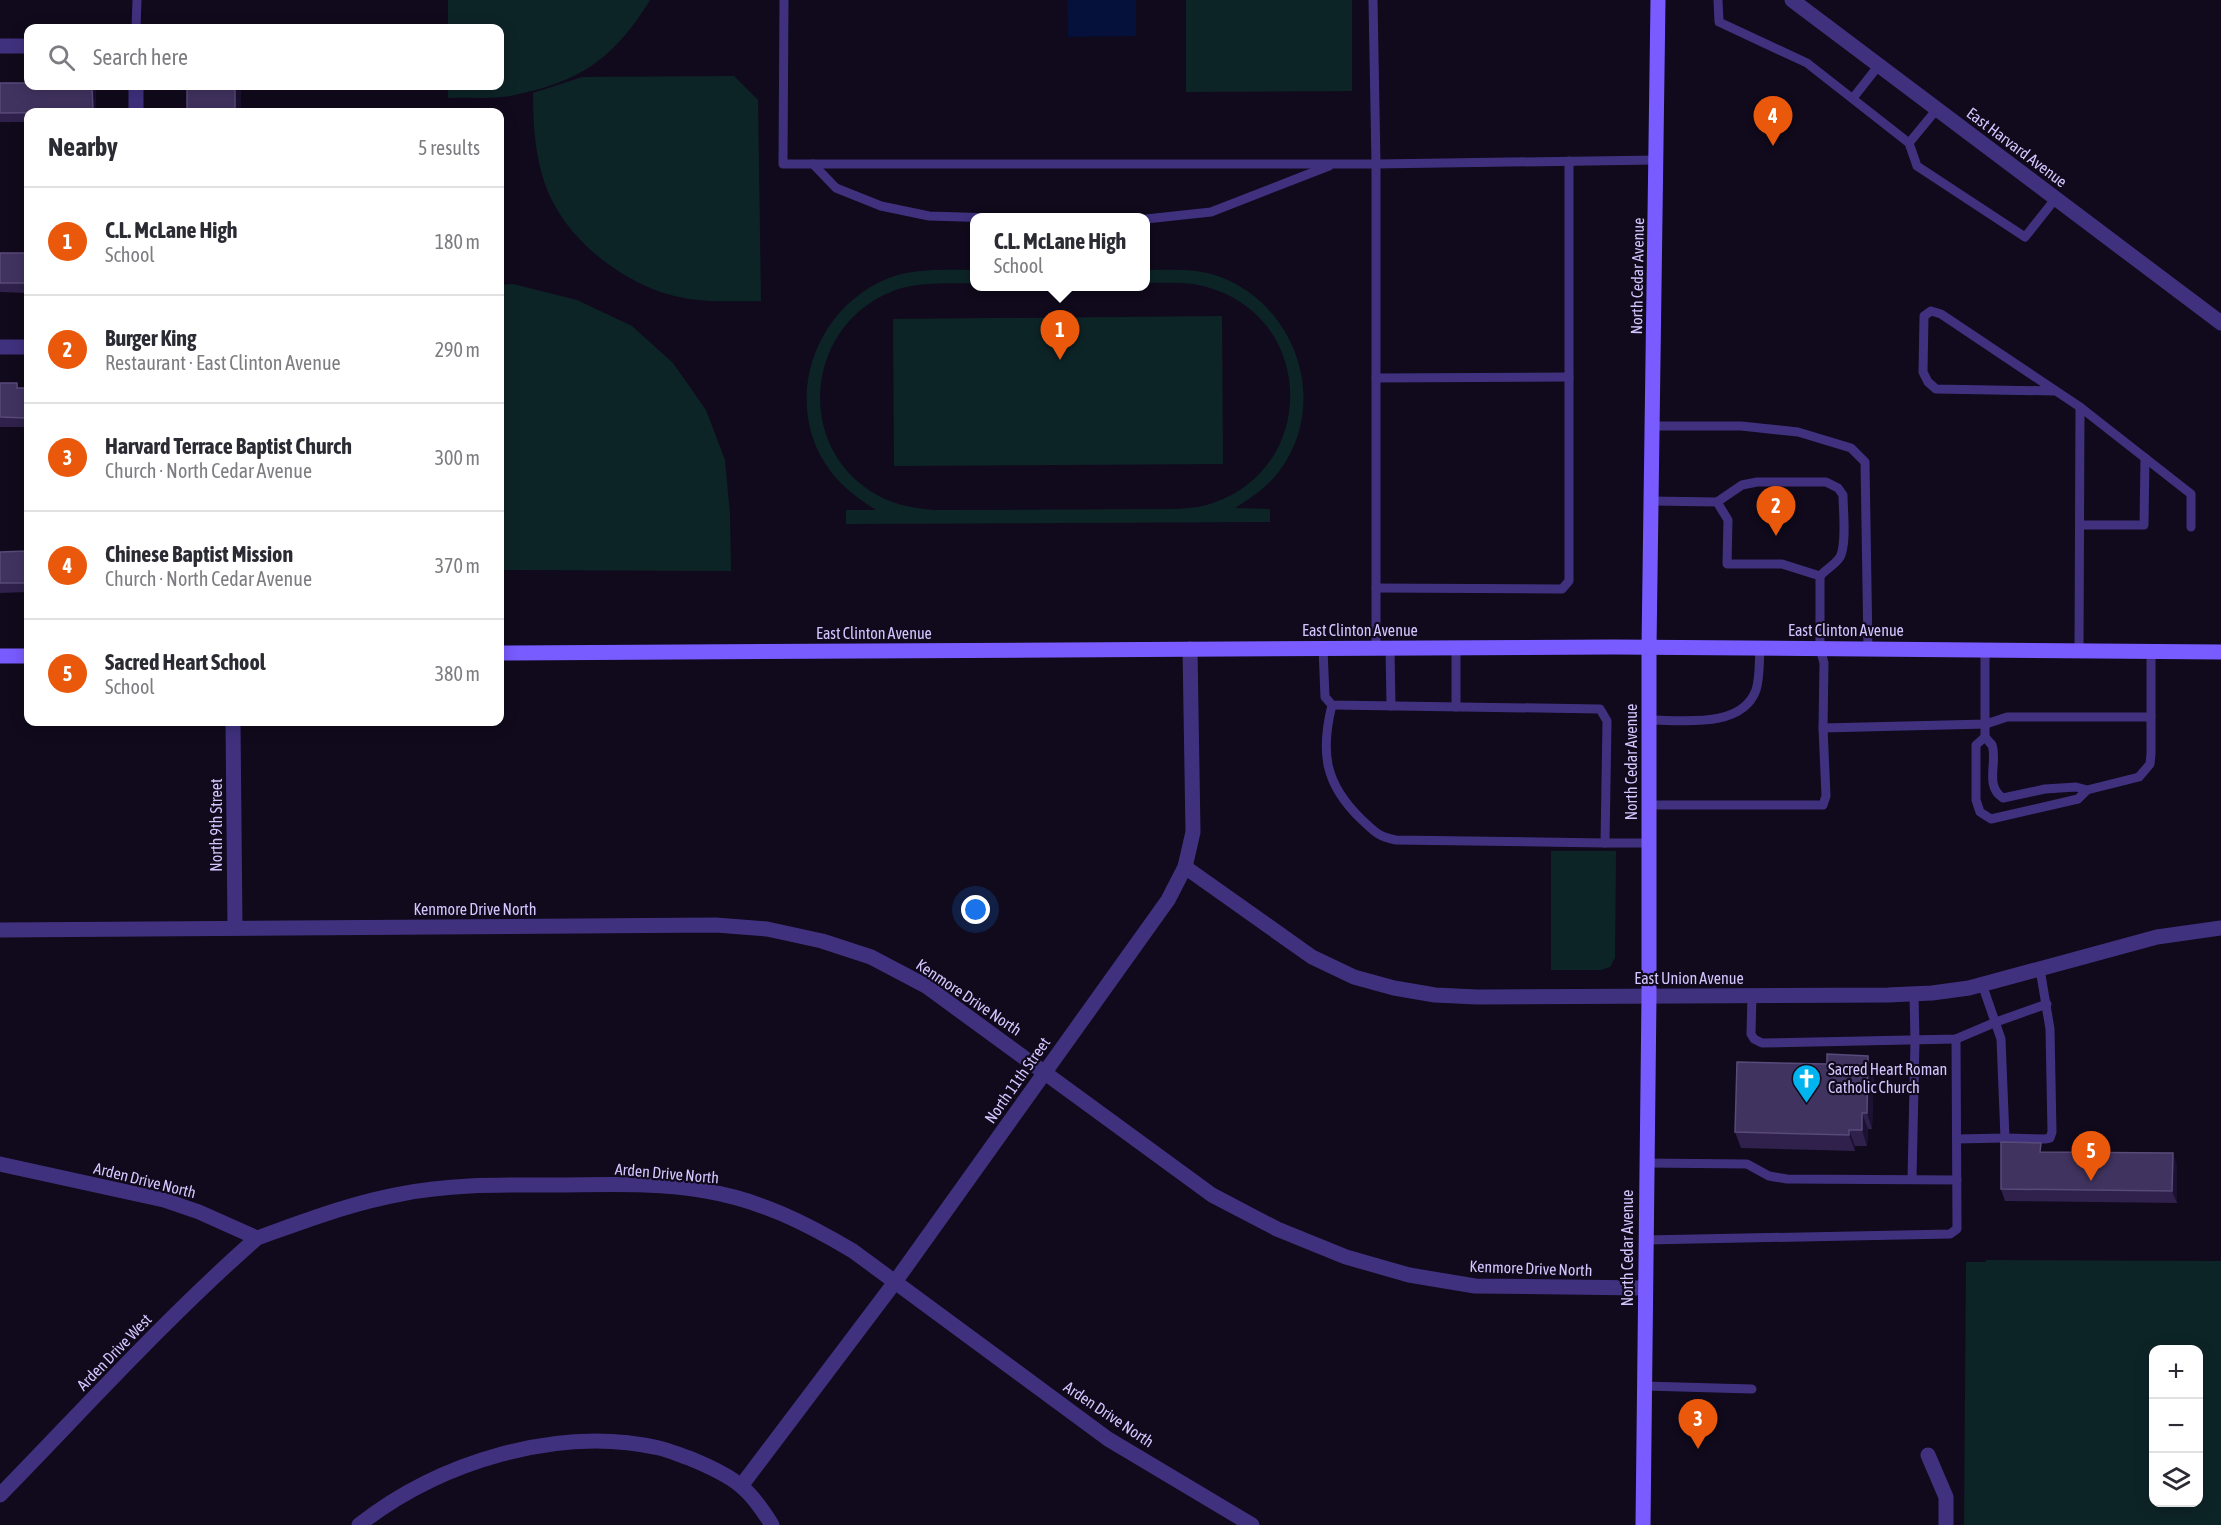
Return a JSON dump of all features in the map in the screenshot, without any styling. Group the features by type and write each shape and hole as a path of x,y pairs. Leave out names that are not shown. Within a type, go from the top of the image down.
{"main road":[{"name":"North Cedar Avenue","path":"1643,1525 1645,1162 1649,996 1649,647 1659,0"},
{"name":"East Clinton Avenue","path":"504,653 1649,647 2221,652"},
{"path":"0,656 24,656"}],"street":[{"name":"East Harvard Avenue","path":"1792,0 2221,323"},
{"path":"0,46 24,46"},
{"path":"136,90 136,108"},
{"path":"0,347 24,347"},
{"name":"North 11th Street","path":"741,1486 896,1282 1168,900 1185,867 1193,832 1190,649"},
{"name":"North 9th Street","path":"233,726 235,928"},
{"name":"East Union Avenue","path":"1185,867 1312,957 1354,977 1394,988 1435,995 1477,997 1914,994 1960,989 2157,937 2221,928"},
{"name":"Kenmore Drive North","path":"0,930 716,925 767,929 822,941 880,962 926,986 1212,1195 1277,1229 1346,1257 1409,1275 1475,1286 1645,1288"},
{"name":"Arden Drive North","path":"0,1164 164,1200 199,1212 257,1238 342,1208 402,1194 467,1185 637,1185 706,1191 762,1205 818,1230 853,1251 1108,1439 1252,1525"},
{"name":"Arden Drive West","path":"0,1495 193,1298 257,1238"},
{"path":"359,1525 377,1511 429,1480 486,1457 549,1445 603,1441 659,1448 704,1464 741,1486 772,1525"},
{"path":"1928,1455 1946,1497 1946,1525"}],"lane":[{"path":"136,0 136,24"},
{"path":"784,0 783,164 1376,164 1656,160"},
{"path":"1373,0 1376,164 1376,588 1391,706"},
{"path":"1719,0 1719,22 1808,63 1909,143 1917,166 2025,237 2056,198"},
{"path":"1853,98 1879,65"},
{"path":"1909,143 1936,109"},
{"path":"1376,588 1562,588 1569,581 1569,161"},
{"path":"813,164 836,188 881,206 929,216 970,217"},
{"path":"1150,219 1211,212 1335,164"},
{"path":"2055,391 1936,389 1928,382 1923,372 1924,316 1931,311 1941,314 2080,407 2145,458 2190,494 2191,526"},
{"path":"1376,378 1569,377"},
{"path":"2079,651 2080,407"},
{"path":"1653,426 1741,426 1798,432 1851,448 1865,462 1868,649"},
{"path":"2080,525 2144,525 2145,458"},
{"path":"1649,805 1823,805 1826,796 1823,728 1824,663 1820,648 1820,576 1839,559 1842,550 1843,495 1838,488 1826,482 1757,482 1742,485 1717,502 1652,501"},
{"path":"1717,502 1728,520 1727,564 1782,564 1820,576"},
{"path":"1323,648 1325,697 1332,705 1600,710 1607,721 1605,843"},
{"path":"1456,648 1456,707"},
{"path":"1650,720 1706,721 1731,717 1756,690 1760,648"},
{"path":"1985,649 1985,737 1976,745 1976,800 1980,812 1991,819 2078,799 2087,790"},
{"path":"1985,737 1992,744 1993,786 1997,794 2003,798 2045,789 2076,787 2087,790 2139,777 2150,764 2151,651"},
{"path":"1332,705 1326,727 1328,771 1335,789 1351,809 1381,837 1396,840 1649,843"},
{"path":"1823,728 1986,724 2007,717 2151,717"},
{"path":"1956,1139 2050,1138 2052,1132 2050,1029 2040,969"},
{"path":"1982,984 2001,1039 2005,1138"},
{"path":"1912,1179 1914,994"},
{"path":"1752,995 1751,1034 1754,1039 1762,1043 1956,1039 2047,1004"},
{"path":"1646,1240 1950,1234 1956,1228 1956,1039"},
{"path":"1645,1162 1747,1164 1769,1176 1787,1179 1956,1180"},
{"path":"1644,1386 1752,1389"}],"green space":[{"path":"448,0 650,0 613,48 584,71 548,86 507,97 448,98 448,90 504,90 504,24 448,24"},
{"path":"1186,0 1352,0 1352,91 1186,92"},
{"path":"734,76 758,100 761,301 699,300 661,292 624,275 607,263 576,236 564,220 548,191 539,164 533,93 582,77"},
{"path":"942,270 970,270 970,283 923,284 893,291 864,308 842,331 827,358 820,388 822,419 832,448 850,474 877,495 904,506 933,510 1182,509 1213,503 1247,485 1271,460 1285,429 1290,396 1285,362 1271,332 1247,307 1205,286 1150,283 1150,270 1191,271 1218,276 1245,290 1268,309 1285,332 1297,358 1303,386 1302,415 1295,443 1280,470 1270,482 1235,508 1270,509 1270,522 846,524 846,510 876,510 853,494 834,475 823,460 812,434 807,407 808,380 815,354 827,330 843,309 864,291 899,275"},
{"path":"513,284 577,300 632,326 673,363 706,410 725,460 730,514 731,571 504,570 504,285"},
{"path":"1222,316 1223,464 894,466 893,319"},
{"path":"1551,851 1616,851 1615,958 1610,967 1601,970 1551,970"},
{"path":"1986,1260 2221,1261 2221,1525 1964,1525 1966,1262 1986,1262"}],"water":[{"path":"1067,0 1136,0 1136,36 1068,37"}],"building":[{"path":"0,83 24,83 24,90 92,90 93,108 24,108 24,113 0,113"},
{"path":"187,90 235,90 235,108 187,108"},
{"path":"0,253 24,253 24,283 0,283"},
{"path":"0,383 17,383 17,388 24,388 24,418 0,417"},
{"path":"24,551 24,583 0,583 0,552"},
{"name":"Sacred Heart Roman Catholic Church","path":"1827,1054 1868,1056 1867,1113 1862,1113 1862,1130 1849,1130 1849,1135 1735,1132 1737,1062 1827,1064"},
{"path":"2001,1142 2041,1143 2040,1152 2173,1153 2172,1191 2001,1189"}],"place":[{"name":"Chinese Baptist Mission","path":"1773,146"},
{"name":"C.L. McLane High","path":"1060,360"},
{"name":"Burger King","path":"1776,536"},
{"name":"Sacred Heart Roman Catholic Church","path":"1807,1104"},
{"name":"Sacred Heart School","path":"2091,1181"},
{"name":"Harvard Terrace Baptist Church","path":"1698,1449"}]}
